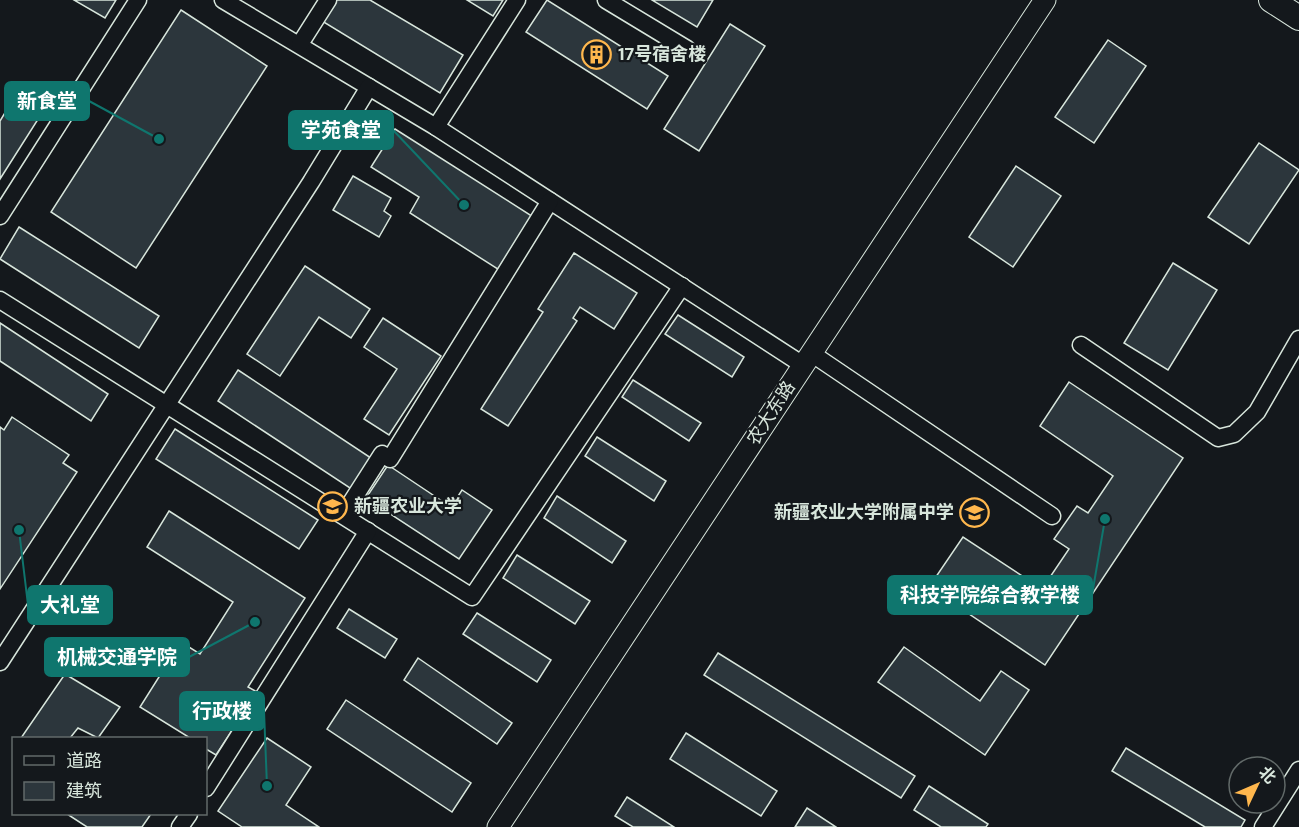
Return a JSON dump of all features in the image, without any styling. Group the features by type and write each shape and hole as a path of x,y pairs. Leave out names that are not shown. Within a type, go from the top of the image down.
{"highway":[{"path":"1271,0 1299,18"}],"main road":[{"name":"农大东路","path":"498,827 1045,0"},
{"path":"1260,0 1299,26"}],"street":[{"path":"0,216 138,0"},
{"path":"223,0 436,127 681,286 807,359 1052,516"},
{"path":"300,44 328,0"},
{"path":"436,127 516,0"},
{"path":"606,0 687,49"},
{"path":"0,662 311,182 369,87"},
{"path":"343,515 382,454 390,459 550,201"},
{"path":"0,300 472,597 681,286"},
{"path":"1081,345 1218,438 1234,434 1257,412 1299,339"},
{"path":"207,786 368,531"},
{"path":"1263,827 1299,770"}],"building":[{"path":"74,0 116,0 105,18"},
{"path":"335,0 370,0 463,55 440,93 322,21"},
{"path":"467,0 503,0 493,16"},
{"name":"17号宿舍楼","path":"547,0 668,76 647,109 526,32"},
{"path":"652,0 713,0 697,27"},
{"path":"181,10 267,66 136,268 51,212"},
{"path":"730,24 765,46 699,151 664,129"},
{"path":"1108,40 1146,66 1094,143 1055,117"},
{"path":"15,96 42,113 0,179 0,121"},
{"path":"395,129 538,220 504,273 410,213 419,197 371,167"},
{"path":"1259,143 1299,170 1249,244 1208,217"},
{"path":"1016,166 1061,196 1013,267 969,237"},
{"path":"353,176 391,198 384,211 391,216 379,237 333,210"},
{"path":"19,227 159,316 139,348 0,259"},
{"path":"574,253 637,293 614,329 580,307 573,318 577,321 508,426 481,409 543,312 538,309"},
{"path":"1173,263 1217,290 1168,370 1124,343"},
{"path":"305,266 370,309 351,338 319,317 280,376 247,354"},
{"path":"678,315 744,357 732,377 665,334"},
{"path":"383,318 441,356 389,435 364,419 397,369 364,347"},
{"path":"0,323 108,394 91,421 0,361"},
{"path":"238,370 374,460 353,490 218,401"},
{"path":"633,380 701,423 689,441 622,397"},
{"path":"1069,382 1183,458 1045,665 929,587 963,537 1042,589 1069,549 1054,539 1077,506 1088,513 1113,476 1040,426"},
{"path":"12,417 69,455 63,463 77,472 0,589 0,427 4,430"},
{"path":"175,429 318,520 299,549 156,459"},
{"path":"597,437 666,481 654,501 585,456"},
{"path":"388,465 451,507 462,490 492,510 459,559 366,498"},
{"path":"557,496 626,541 612,563 544,518"},
{"path":"169,511 305,598 248,687 257,692 216,755 207,750 207,737 188,737 140,707 181,642 200,654 233,602 147,547"},
{"path":"517,555 590,601 575,624 503,578"},
{"path":"349,609 397,639 385,658 337,628"},
{"path":"477,613 551,660 537,682 463,634"},
{"path":"904,647 980,701 1001,671 1029,690 985,755 878,682"},
{"path":"718,653 915,776 901,798 704,675"},
{"path":"418,658 512,723 497,744 404,680"},
{"path":"65,674 120,707 99,737 78,728 71,737 22,737"},
{"path":"346,700 471,783 452,812 327,729"},
{"path":"686,733 777,791 761,816 670,759"},
{"path":"267,738 311,767 286,805 319,827 242,827 218,811"},
{"path":"1126,748 1227,809 1227,815 1237,815 1245,820 1241,827 1205,827 1112,771"},
{"path":"929,786 988,824 986,827 941,827 914,810"},
{"path":"627,797 674,827 633,827 615,816"},
{"path":"807,808 836,827 795,827"},
{"path":"69,815 150,815 142,827 87,827"}],"place":[{"name":"17号宿舍楼","path":"597,54"},
{"name":"新食堂","path":"159,139"},
{"name":"学苑食堂","path":"464,205"},
{"name":"新疆农业大学","path":"333,506"},
{"name":"新疆农业大学附属中学","path":"975,512"},
{"name":"科技学院综合教学楼","path":"1105,519"},
{"name":"大礼堂","path":"19,530"},
{"name":"机械交通学院","path":"255,622"},
{"name":"行政楼","path":"267,786"}]}
